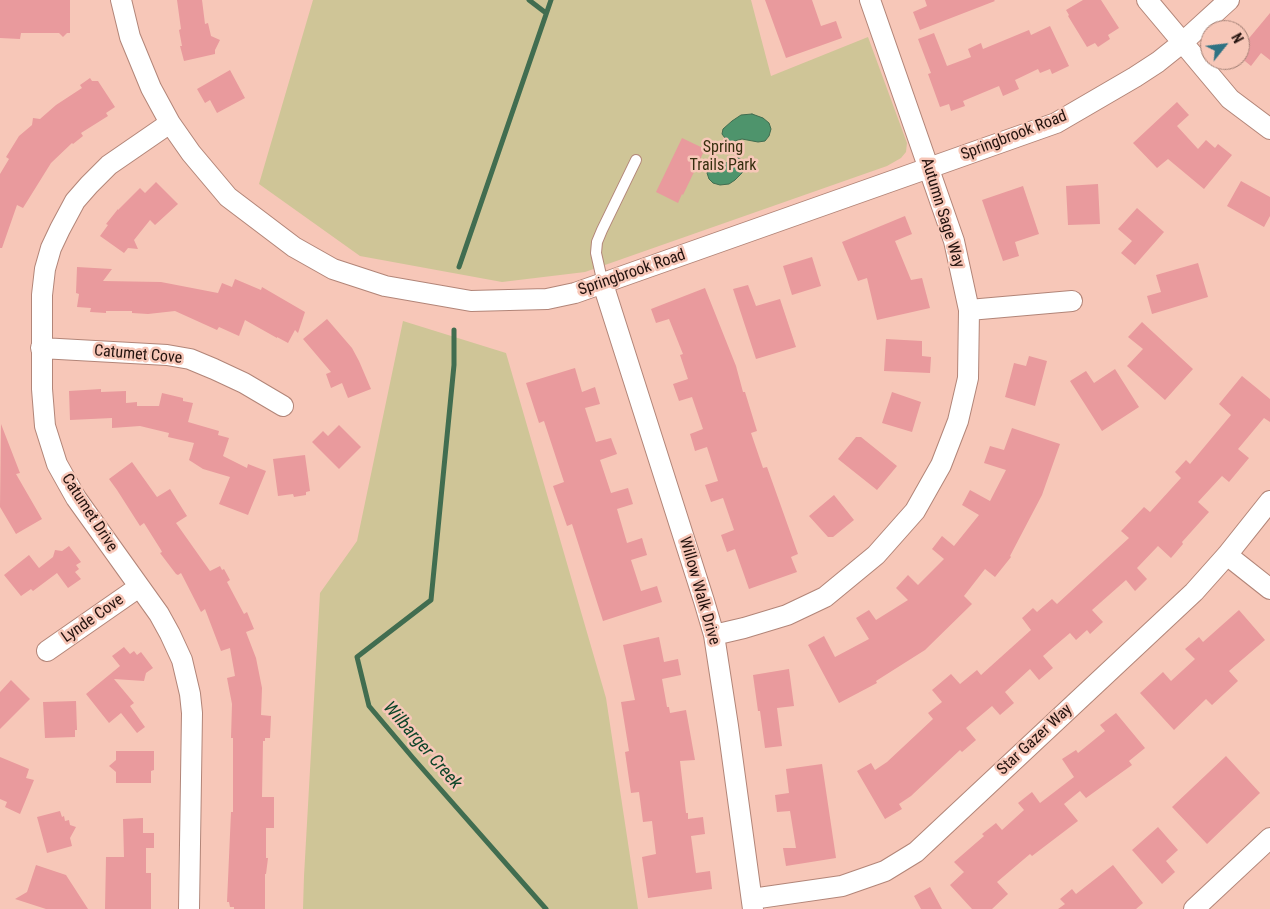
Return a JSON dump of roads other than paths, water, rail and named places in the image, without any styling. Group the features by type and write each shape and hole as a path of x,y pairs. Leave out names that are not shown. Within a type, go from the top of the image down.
{"street":[{"name":"Springbrook Road","path":"121,0 130,37 151,88 170,123 190,153 228,197 294,247 332,269 385,286 471,301 547,299 575,293 1056,123 1158,62 1229,0"},
{"name":"Autumn Sage Way","path":"714,635 744,628 787,614 825,597 876,555 915,511 941,465 958,421 968,378 969,310 954,241 870,0"},
{"path":"1147,0 1230,99 1270,129"},
{"name":"Catumet Drive","path":"170,123 109,165 88,185 60,228 51,248 45,269 42,295 42,389 45,426 57,464 76,498 158,614 182,660 190,694 192,713 189,909"},
{"name":"Willow Walk Drive","path":"603,284 702,592 714,635 752,904"},
{"path":"969,310 1072,301"},
{"name":"Catumet Cove","path":"42,348 167,355 190,359 244,383 283,406"},
{"name":"Star Gazer Way","path":"752,904 842,886 885,871 916,852 1194,592 1227,555 1270,501"},
{"path":"1227,555 1270,589"},
{"name":"Lynde Cove","path":"47,651 139,587"},
{"path":"1194,909 1270,838"}],"lane":[{"path":"603,284 596,253 597,242 636,160"}],"waterway":[{"path":"529,0 546,13"},
{"path":"459,267 551,0"},
{"name":"Wilbarger Creek","path":"454,330 454,365 431,600 357,657 369,706 546,909"}],"park label":[{"name":"Spring Trails Park","path":"723,157"}]}
